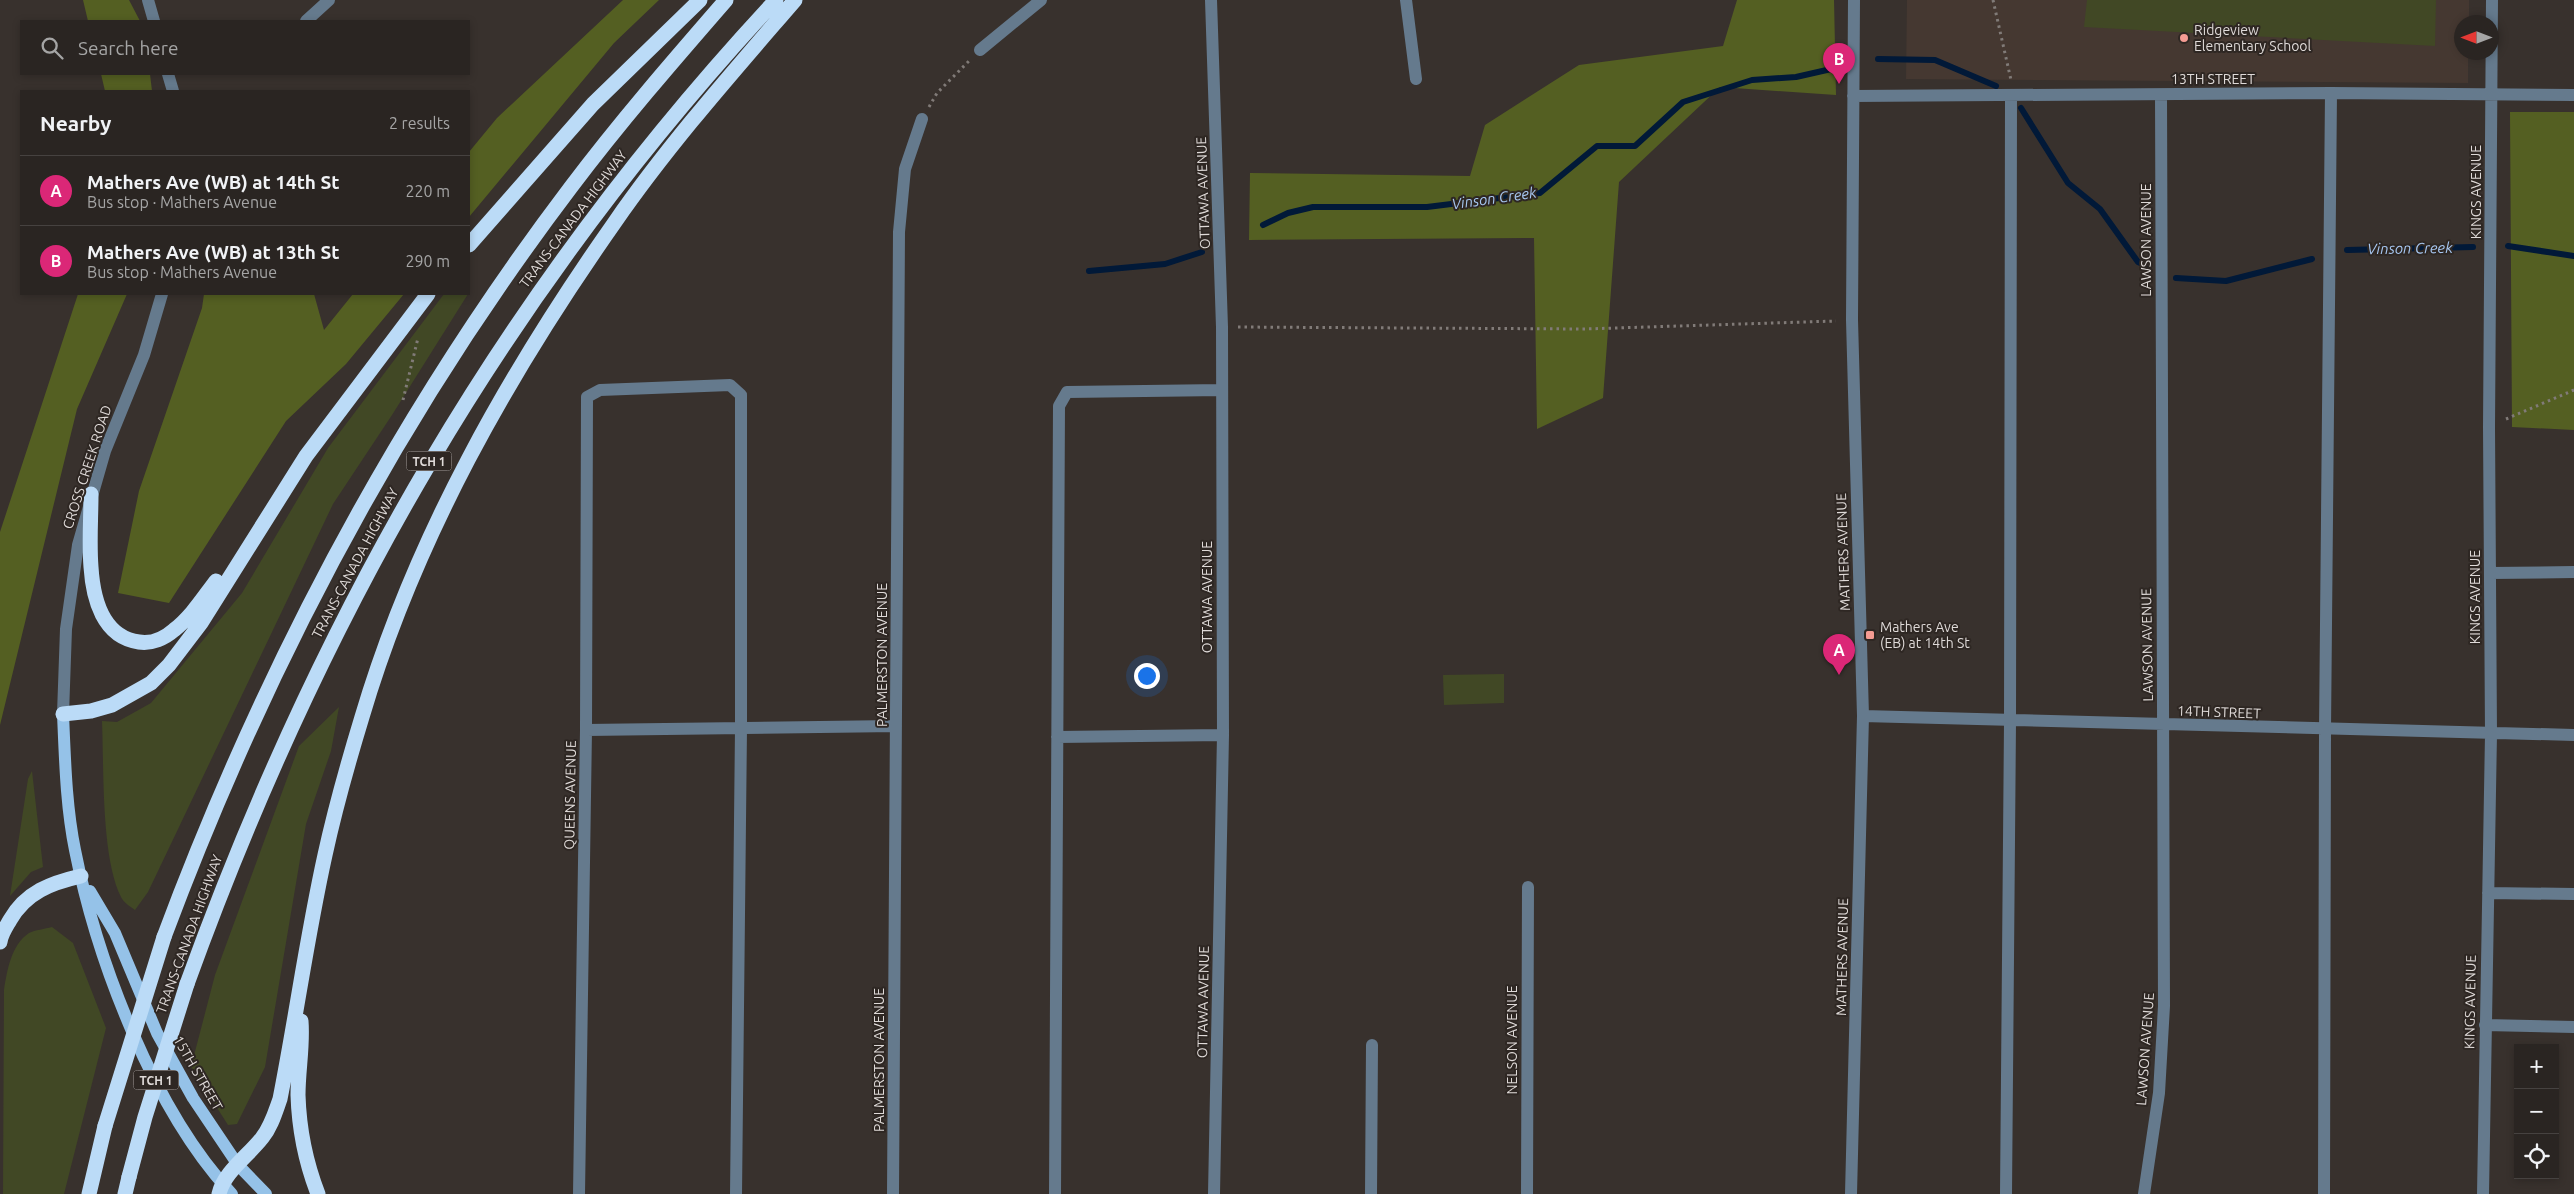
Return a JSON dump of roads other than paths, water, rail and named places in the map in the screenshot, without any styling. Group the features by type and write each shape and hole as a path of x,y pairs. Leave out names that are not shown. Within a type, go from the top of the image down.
{"highway":[{"path":"470,244 593,104 700,0"},
{"name":"TRANS-CANADA HIGHWAY","path":"89,1194 105,1126 164,937 206,827 277,669 345,535 389,458 474,322 565,194 620,124 726,0"},
{"name":"TRANS-CANADA HIGHWAY","path":"125,1194 145,1117 186,984 240,841 272,766 344,616 420,476 504,342 599,208 693,93 776,0"},
{"path":"224,1190 238,1165 262,1137 272,1121 280,1099 325,856 360,723 388,640 447,500 485,427 526,357 616,220 679,138 795,0"},
{"path":"63,714 91,712 112,706 151,683 169,665 201,623 306,456 427,295"},
{"path":"91,494 91,566 99,608 106,623 116,634 129,641 144,643 160,640 174,631 191,614 261,525"},
{"path":"0,942 11,917 30,895 52,883 81,876"},
{"path":"299,1002 302,1042 298,1095 303,1143 318,1194"}],"main road":[{"name":"15TH STREET","path":"63,714 68,801 74,849 101,952 149,1068 174,1113 224,1190"},
{"name":"15TH STREET","path":"81,876 114,933 157,1034 193,1098 238,1165 266,1194"}],"street":[{"path":"148,0 154,20"},
{"path":"307,20 329,0"},
{"path":"980,50 1041,0"},
{"name":"OTTAWA AVENUE","path":"1211,0 1222,327 1223,735 1214,1194"},
{"path":"1406,0 1416,79"},
{"name":"MATHERS AVENUE","path":"1851,1194 1862,716 1852,320 1854,0"},
{"name":"KINGS AVENUE","path":"2483,1194 2484,1025 2491,734 2489,427 2492,0"},
{"path":"168,75 173,90"},
{"path":"2324,1194 2325,730 2331,93"},
{"name":"13TH STREET","path":"1853,96 2011,97 2331,93 2574,95"},
{"name":"LAWSON AVENUE","path":"2144,1194 2159,1093 2164,1006 2165,725 2161,701 2161,95"},
{"path":"2006,1194 2010,722 2011,97"},
{"name":"PALMERSTON AVENUE","path":"894,1194 899,232 905,169 922,119"},
{"name":"CROSS CREEK ROAD","path":"63,714 66,629 78,545 91,494 105,452 144,355 162,295"},
{"name":"QUEENS AVENUE","path":"579,1194 586,730 587,397 600,390 730,385 741,395 741,728"},
{"path":"1055,1194 1059,406 1067,392 1222,390"},
{"path":"2490,573 2574,572"},
{"name":"14TH STREET","path":"1862,716 2010,722 2574,735"},
{"path":"586,730 896,726"},
{"path":"736,1194 741,728"},
{"path":"1057,737 1223,735"},
{"name":"NELSON AVENUE","path":"1527,1194 1528,887"},
{"path":"2488,894 2574,894"},
{"path":"2484,1025 2574,1027"},
{"path":"1371,1194 1372,1045"}],"waterway":[{"name":"Vinson Creek","path":"1878,59 1935,60 1996,86"},
{"name":"Vinson Creek","path":"1263,225 1288,213 1313,207 1427,207 1540,193 1597,146 1635,146 1683,102 1752,80 1796,77 1840,67"},
{"name":"Vinson Creek","path":"2021,108 2068,183 2100,209 2138,262 2149,267"},
{"name":"Vinson Creek","path":"2508,246 2574,256"},
{"name":"Vinson Creek","path":"2347,250 2473,247"},
{"name":"Vinson Creek","path":"1089,271 1165,264 1202,252"},
{"name":"Vinson Creek","path":"2176,278 2226,281 2312,259"}],"place":[{"name":"Ridgeview Elementary School","path":"2184,38"},
{"name":"Mathers Ave (WB) at 13th St","path":"1839,84"},
{"name":"Mathers Ave (EB) at 14th St","path":"1870,635"},
{"name":"Mathers Ave (WB) at 14th St","path":"1839,675"}]}
